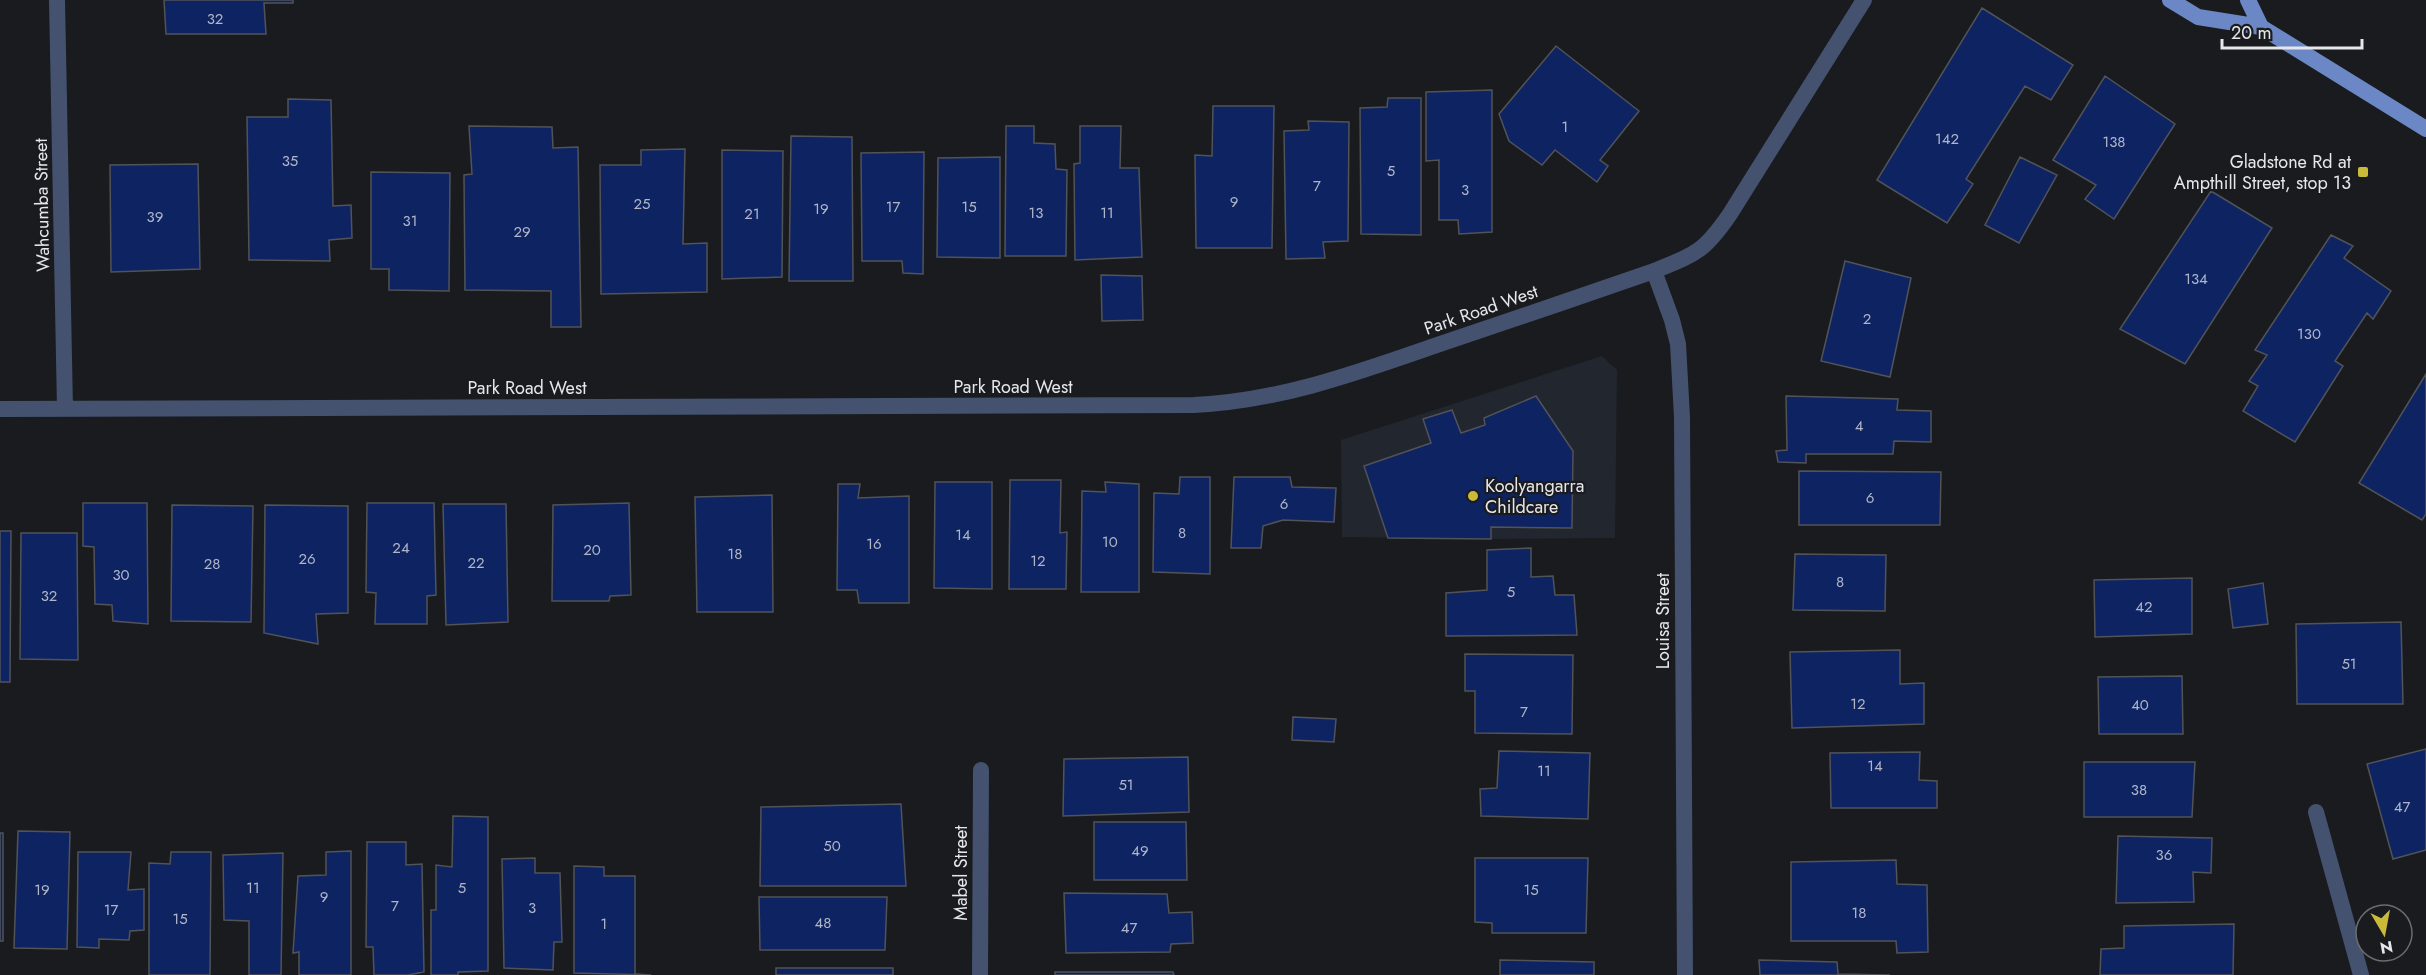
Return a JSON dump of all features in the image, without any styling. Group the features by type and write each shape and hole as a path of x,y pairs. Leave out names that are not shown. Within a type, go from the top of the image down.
{"main road":[{"path":"2170,0 2198,17 2261,27 2426,129"},
{"path":"2248,0 2261,27"}],"street":[{"name":"Wahcumba Street","path":"57,0 65,409"},
{"name":"Park Road West","path":"0,409 1230,404 1270,398 1349,376 1654,271 1701,250 1715,236 1864,0"},
{"name":"Louisa Street","path":"1654,271 1672,320 1680,356 1685,975"},
{"name":"Mabel Street","path":"980,975 981,770"},
{"path":"2316,812 2361,975"}],"shaded area":[{"path":"1602,356 1617,370 1615,538 1342,537 1341,440"}],"building":[{"path":"164,0 293,0 293,3 264,3 266,34 166,34"},
{"path":"1982,8 2073,65 2051,100 2025,86 1966,179 1973,184 1947,223 1877,180"},
{"path":"1556,46 1639,111 1600,160 1608,166 1597,182 1555,150 1542,165 1509,141 1499,114"},
{"path":"2105,76 2175,124 2114,219 2085,199 2096,185 2053,160"},
{"path":"1492,90 1492,232 1459,234 1458,220 1439,220 1439,160 1426,161 1426,92"},
{"path":"1388,98 1421,98 1421,235 1361,234 1360,108 1387,107"},
{"path":"288,99 331,100 333,206 351,205 352,238 329,240 330,261 249,260 247,117 288,117"},
{"path":"1213,106 1274,106 1272,248 1196,248 1195,155 1212,156"},
{"path":"1308,121 1349,122 1348,241 1323,242 1325,258 1286,259 1284,131 1309,130"},
{"path":"469,126 552,127 553,148 578,147 581,327 551,327 551,291 465,290 464,175 472,174"},
{"path":"1006,126 1034,126 1034,143 1055,144 1056,169 1067,170 1066,256 1005,256"},
{"path":"1080,126 1121,126 1120,168 1139,168 1142,257 1075,260 1074,164 1080,163"},
{"path":"791,136 852,137 853,281 789,281"},
{"path":"685,149 683,244 707,243 707,292 601,294 600,165 641,165 641,150"},
{"path":"722,150 783,151 782,277 722,279"},
{"path":"924,152 923,274 903,273 902,261 862,261 861,153"},
{"path":"1000,157 1000,258 937,257 938,158"},
{"path":"2020,157 2057,175 2019,243 1985,225"},
{"path":"198,164 200,269 111,272 110,165"},
{"path":"371,172 450,173 449,291 389,290 389,269 371,269"},
{"path":"2211,191 2272,228 2185,364 2120,329"},
{"path":"2331,235 2353,246 2344,258 2391,291 2373,319 2367,313 2335,361 2343,366 2295,442 2243,411 2258,386 2249,381 2267,355 2255,350"},
{"path":"1845,261 1911,278 1890,377 1821,361"},
{"path":"1101,275 1142,276 1143,320 1102,321"},
{"path":"2426,374 2426,514 2422,520 2359,483"},
{"name":"Koolyangarra Childcare","path":"1536,396 1573,451 1572,528 1491,527 1491,539 1388,538 1364,466 1431,443 1423,419 1452,410 1461,433 1485,425 1484,418"},
{"path":"1786,396 1898,399 1897,410 1931,411 1931,442 1894,441 1893,454 1806,454 1806,463 1778,462 1776,451 1787,450"},
{"path":"1799,471 1941,472 1940,525 1799,525"},
{"path":"1180,477 1210,477 1210,574 1153,572 1154,493 1179,494"},
{"path":"1234,477 1290,477 1292,487 1336,488 1334,522 1283,520 1263,526 1261,548 1231,548"},
{"path":"1010,480 1061,480 1060,533 1067,532 1066,589 1009,589"},
{"path":"935,482 992,482 992,589 934,588"},
{"path":"1105,482 1139,484 1139,592 1081,592 1082,491 1106,492"},
{"path":"838,484 860,484 858,498 909,496 909,603 859,603 857,590 837,590"},
{"path":"772,495 773,612 697,612 695,497"},
{"path":"83,503 147,503 148,624 113,621 112,605 95,604 94,547 83,546"},
{"path":"367,503 434,503 436,595 427,596 427,624 375,624 376,593 366,592"},
{"path":"629,503 631,595 610,596 609,601 552,601 553,505"},
{"path":"443,504 506,504 508,622 446,625"},
{"path":"172,505 253,506 251,622 171,621"},
{"path":"265,505 348,506 348,613 316,614 318,644 264,633"},
{"path":"0,531 11,531 10,682 0,682"},
{"path":"21,533 77,533 78,660 20,659"},
{"path":"1531,548 1531,577 1553,576 1555,595 1574,595 1577,635 1446,636 1446,593 1487,590 1487,550"},
{"path":"1795,554 1886,555 1885,611 1793,610"},
{"path":"2192,578 2192,634 2095,637 2094,580"},
{"path":"2263,583 2268,624 2233,628 2228,589"},
{"path":"2401,622 2403,704 2297,704 2296,624"},
{"path":"1900,650 1900,684 1924,683 1924,724 1792,728 1790,652"},
{"path":"1465,654 1573,655 1572,734 1475,733 1475,691 1465,691"},
{"path":"2182,676 2183,734 2099,734 2098,677"},
{"path":"1293,717 1336,719 1334,742 1292,740"},
{"path":"2426,749 2426,850 2393,859 2367,764"},
{"path":"1499,751 1590,753 1588,819 1481,816 1480,789 1497,788"},
{"path":"1920,752 1919,780 1937,781 1937,808 1831,808 1830,753"},
{"path":"1188,757 1189,812 1063,816 1064,759"},
{"path":"2084,762 2195,762 2192,817 2084,817"},
{"path":"901,804 906,886 760,886 761,807"},
{"path":"453,816 488,817 488,971 458,972 458,975 431,975 431,910 436,910 436,865 452,867"},
{"path":"1094,822 1186,822 1187,880 1094,880"},
{"path":"18,831 70,832 67,949 14,948"},
{"path":"0,833 3,833 3,941 0,941"},
{"path":"2118,836 2212,838 2211,873 2193,872 2194,902 2116,903"},
{"path":"367,842 406,842 406,865 422,864 424,972 408,975 374,975 373,947 366,947"},
{"path":"351,851 351,975 299,975 299,952 293,953 298,876 326,875 326,852"},
{"path":"78,852 131,852 128,890 144,889 144,930 130,931 129,940 99,939 99,948 77,947"},
{"path":"171,852 211,852 210,975 149,975 149,863 170,864"},
{"path":"283,853 281,975 249,975 249,921 224,920 223,855"},
{"path":"535,858 535,873 560,873 562,942 554,942 553,970 504,968 502,859"},
{"path":"1475,858 1588,858 1586,933 1492,933 1492,923 1475,922"},
{"path":"1896,860 1897,884 1927,885 1928,952 1897,953 1896,941 1791,941 1791,862"},
{"path":"574,866 604,867 604,876 635,876 635,974 651,975 574,973"},
{"path":"1064,893 1167,894 1169,913 1192,912 1193,943 1171,944 1170,952 1066,953"},
{"path":"759,897 887,897 885,950 760,950"},
{"path":"2234,924 2233,975 2100,975 2101,949 2124,948 2124,926"},
{"path":"1500,960 1594,962 1594,975 1500,975"},
{"path":"1759,960 1837,962 1838,974 1890,975 1760,975"},
{"path":"776,968 893,968 893,975 776,975"},
{"path":"1055,972 1173,972 1174,975 1055,975"}],"place":[{"name":"Gladstone Rd at Ampthill Street, stop 13","path":"2363,172"},
{"name":"Koolyangarra Childcare","path":"1473,496"}]}
